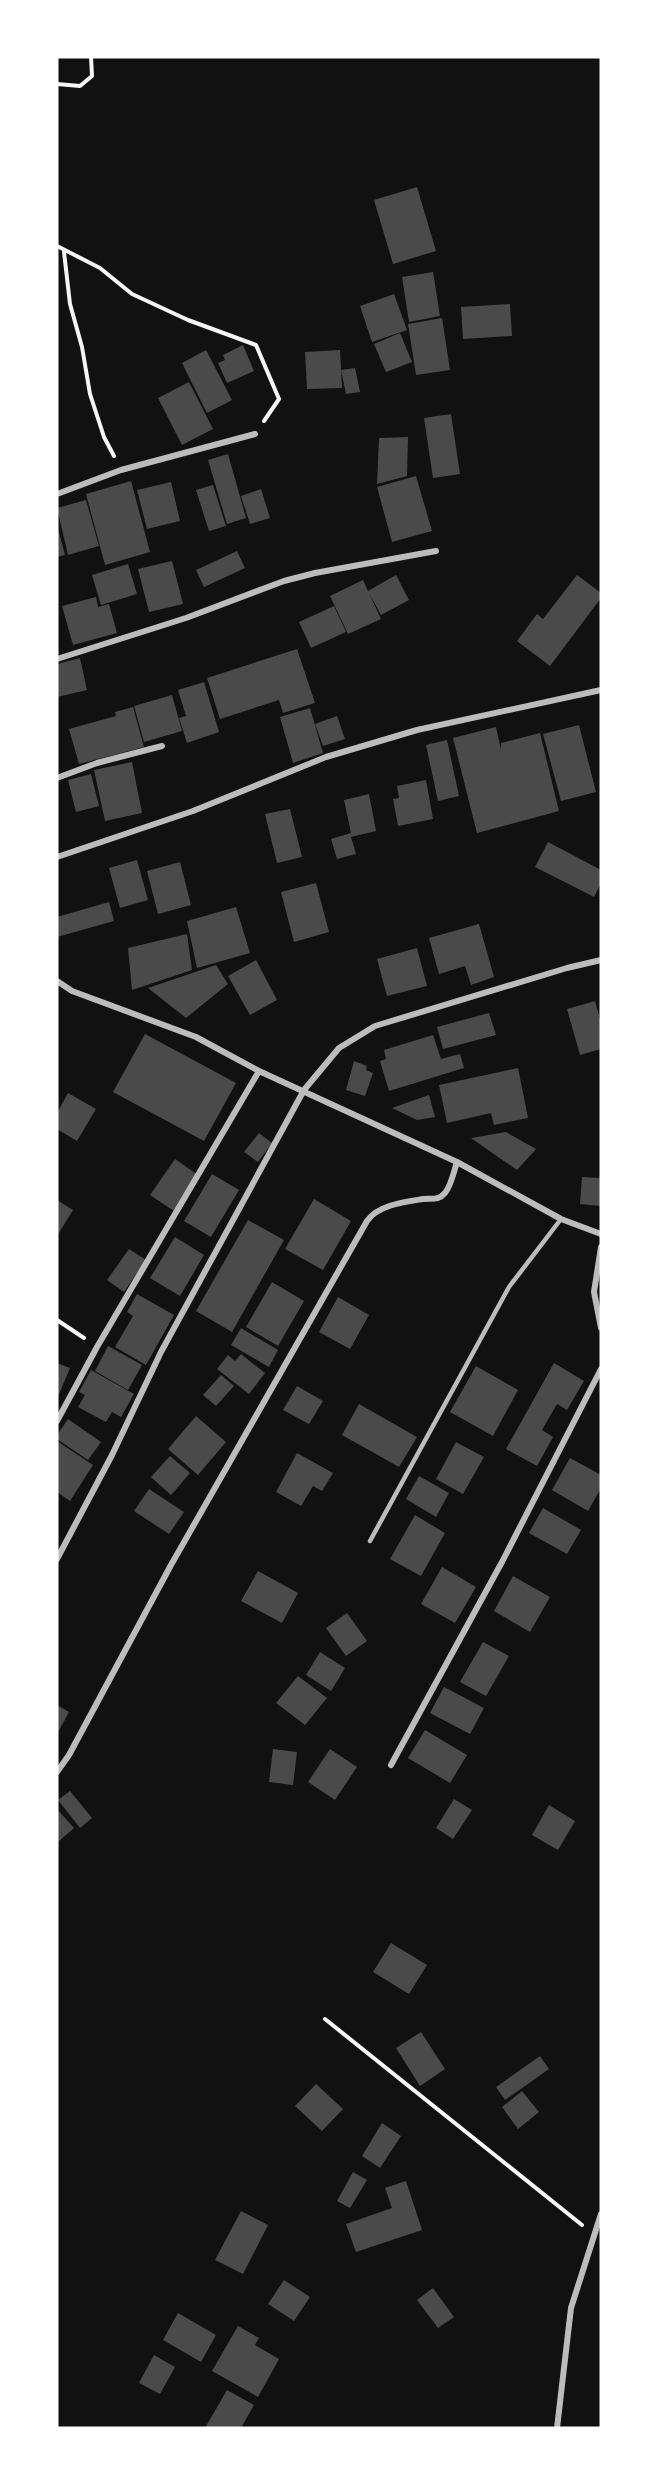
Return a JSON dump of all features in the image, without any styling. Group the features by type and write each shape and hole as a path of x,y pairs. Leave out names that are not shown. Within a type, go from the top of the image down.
{"street":[{"path":"57,494 121,470 255,434"},
{"path":"57,658 186,618 284,581 315,573 436,551"},
{"path":"57,857 193,811 338,753 417,730 601,690"},
{"path":"57,778 97,763 162,746"},
{"path":"57,1559 112,1455 161,1352 304,1090 339,1048 375,1026 567,968 601,960"},
{"path":"57,981 72,991 196,1037 259,1071 457,1162 561,1219 601,1234"},
{"path":"57,1421 97,1347 259,1071"},
{"path":"57,1772 69,1755 171,1565 367,1221 374,1212 383,1208 423,1199 437,1199 446,1192 457,1162"},
{"path":"601,1247 594,1292 601,1328"},
{"path":"391,1765 502,1562 601,1369"},
{"path":"557,2428 570,2308 601,2214"}],"lane":[{"path":"370,1541 509,1287 561,1219"}],"path":[{"path":"57,84 80,86 92,76 91,57"},
{"path":"57,246 100,268 132,294 188,320 255,345 279,399 255,434"},
{"path":"64,251 70,304 82,347 90,394 104,438 121,470"},
{"path":"57,1320 97,1347"},
{"path":"325,2019 593,2234"}],"building":[{"path":"417,187 436,251 393,264 374,200"},
{"path":"433,272 440,316 409,322 402,277"},
{"path":"394,294 407,330 372,342 360,306"},
{"path":"510,304 512,336 463,339 461,307"},
{"path":"442,318 450,370 416,375 408,324"},
{"path":"400,333 412,362 386,372 374,344"},
{"path":"243,345 254,371 227,383 218,363 225,360 223,355"},
{"path":"206,350 232,400 207,413 182,363"},
{"path":"340,350 342,388 307,389 305,352"},
{"path":"355,368 360,392 346,394 341,370"},
{"path":"189,382 213,429 182,445 158,398"},
{"path":"451,414 460,474 433,478 424,418"},
{"path":"408,437 407,476 377,484 379,438"},
{"path":"228,454 246,518 227,524 208,460"},
{"path":"416,476 432,531 392,542 377,487"},
{"path":"131,481 150,552 105,565 86,494"},
{"path":"171,482 180,521 147,529 137,490"},
{"path":"213,485 226,526 209,531 196,490"},
{"path":"261,489 270,518 250,524 241,496"},
{"path":"86,500 99,546 68,555 57,508"},
{"path":"57,525 65,555 57,557"},
{"path":"237,551 245,568 204,587 196,570"},
{"path":"172,561 183,604 149,612 138,569"},
{"path":"128,564 137,594 101,605 92,575"},
{"path":"396,575 409,600 381,615 369,593 381,619 348,634 330,596 363,580 368,591"},
{"path":"577,575 601,593 601,598 550,666 517,641 537,614 543,619"},
{"path":"96,597 98,607 109,604 117,633 73,645 62,606"},
{"path":"334,606 346,632 311,648 299,622"},
{"path":"297,649 315,703 283,713 279,700 220,719 207,678"},
{"path":"80,658 87,690 57,697 57,664"},
{"path":"204,682 219,732 187,743 179,718 186,716 178,690"},
{"path":"172,695 182,731 144,742 134,706"},
{"path":"133,707 144,747 79,764 69,729 116,716 115,712"},
{"path":"310,708 323,753 293,763 280,717"},
{"path":"337,716 345,739 323,746 315,724"},
{"path":"579,725 596,792 561,801 543,734"},
{"path":"496,727 501,750 501,743 540,733 559,811 477,833 453,738"},
{"path":"447,740 459,796 438,801 426,745"},
{"path":"132,762 142,813 105,821 94,770"},
{"path":"91,774 99,806 76,812 68,780"},
{"path":"426,780 433,819 398,826 393,799 399,798 397,786"},
{"path":"369,794 376,831 351,837 356,854 337,859 331,839 351,833 344,800"},
{"path":"290,809 302,857 277,863 265,814"},
{"path":"548,842 601,870 601,883 594,897 535,867"},
{"path":"137,860 148,900 120,908 109,868"},
{"path":"180,862 191,905 158,914 147,871"},
{"path":"316,883 329,932 294,942 281,892"},
{"path":"109,902 114,921 57,937 57,917"},
{"path":"236,907 250,953 197,968 187,921"},
{"path":"479,924 494,977 471,985 465,966 439,974 429,938"},
{"path":"187,934 192,970 132,990 128,948"},
{"path":"417,948 427,986 387,996 377,959"},
{"path":"256,960 277,1000 250,1015 228,976"},
{"path":"216,965 228,984 186,1018 148,988"},
{"path":"595,1001 601,1023 601,1049 580,1055 567,1009"},
{"path":"489,1013 496,1035 443,1049 437,1027"},
{"path":"145,1034 236,1083 204,1141 113,1092"},
{"path":"433,1035 441,1059 460,1054 464,1068 389,1091 380,1061 386,1059 384,1050"},
{"path":"354,1061 367,1066 366,1070 373,1073 365,1096 346,1090"},
{"path":"518,1068 528,1118 494,1125 491,1113 447,1123 439,1085"},
{"path":"68,1093 96,1109 77,1141 57,1129 57,1113"},
{"path":"429,1095 435,1117 417,1120 392,1108"},
{"path":"506,1132 536,1149 517,1170 471,1138"},
{"path":"259,1133 272,1143 258,1162 244,1152"},
{"path":"175,1159 198,1175 174,1211 150,1195"},
{"path":"212,1174 239,1190 211,1237 184,1221"},
{"path":"582,1177 601,1178 601,1206 580,1204"},
{"path":"314,1199 351,1221 323,1270 285,1249"},
{"path":"57,1200 73,1210 57,1236"},
{"path":"248,1220 284,1240 232,1332 196,1311"},
{"path":"175,1237 204,1255 180,1296 150,1278"},
{"path":"129,1249 146,1260 124,1292 107,1280"},
{"path":"272,1282 304,1301 278,1346 246,1327"},
{"path":"137,1294 174,1315 146,1365 115,1347 133,1316 127,1312"},
{"path":"338,1297 369,1315 350,1349 319,1332"},
{"path":"241,1328 278,1350 269,1367 231,1345"},
{"path":"108,1346 142,1365 128,1390 95,1371"},
{"path":"241,1354 265,1373 249,1394 217,1369 228,1355 235,1361"},
{"path":"57,1363 70,1368 57,1399"},
{"path":"554,1363 584,1381 567,1410 557,1404 542,1430 553,1437 537,1466 506,1449"},
{"path":"476,1366 518,1390 493,1436 450,1412"},
{"path":"91,1370 134,1394 121,1417 112,1412 106,1422 78,1407 85,1395 79,1392"},
{"path":"221,1375 234,1386 216,1406 203,1395"},
{"path":"297,1386 323,1401 309,1424 283,1410"},
{"path":"359,1404 417,1437 399,1467 342,1435"},
{"path":"196,1416 226,1442 198,1475 168,1449"},
{"path":"68,1419 101,1442 88,1460 57,1439 57,1435"},
{"path":"57,1441 93,1465 70,1501 57,1492"},
{"path":"456,1442 484,1457 463,1494 436,1479"},
{"path":"297,1453 333,1473 322,1491 313,1486 301,1506 276,1492"},
{"path":"170,1456 190,1473 171,1495 151,1477"},
{"path":"570,1458 601,1475 601,1488 588,1511 552,1490"},
{"path":"419,1476 449,1493 436,1517 406,1499"},
{"path":"149,1489 184,1512 169,1534 134,1511"},
{"path":"543,1508 581,1530 567,1554 529,1533"},
{"path":"415,1515 445,1533 421,1576 390,1559"},
{"path":"442,1567 476,1587 455,1623 421,1604"},
{"path":"258,1571 298,1593 282,1623 241,1601"},
{"path":"513,1576 550,1597 530,1632 494,1611"},
{"path":"347,1613 367,1641 346,1656 326,1628"},
{"path":"483,1642 509,1656 486,1696 460,1682"},
{"path":"320,1652 345,1668 331,1691 306,1675"},
{"path":"298,1676 327,1698 305,1725 276,1703"},
{"path":"444,1687 484,1708 470,1734 430,1713"},
{"path":"57,1705 69,1712 57,1734"},
{"path":"425,1730 467,1755 450,1783 408,1758"},
{"path":"273,1749 297,1752 293,1785 269,1782"},
{"path":"330,1749 357,1767 335,1800 308,1782"},
{"path":"70,1791 92,1818 80,1828 58,1800"},
{"path":"454,1799 472,1810 453,1839 436,1828"},
{"path":"549,1805 575,1821 558,1850 532,1835"},
{"path":"57,1809 74,1828 58,1842 57,1840"},
{"path":"391,1943 427,1965 409,1994 373,1972"},
{"path":"421,2032 445,2069 420,2086 396,2048"},
{"path":"540,2056 549,2069 505,2100 496,2087"},
{"path":"316,2084 343,2109 322,2131 295,2106"},
{"path":"522,2091 539,2112 518,2129 502,2107"},
{"path":"382,2123 401,2136 380,2168 362,2156"},
{"path":"353,2172 367,2180 350,2208 337,2201"},
{"path":"406,2181 422,2230 356,2252 346,2224 392,2208 385,2188"},
{"path":"241,2211 268,2225 243,2274 215,2260"},
{"path":"284,2280 310,2297 294,2321 268,2304"},
{"path":"433,2288 454,2317 438,2328 417,2300"},
{"path":"178,2313 216,2335 201,2362 163,2340"},
{"path":"238,2326 259,2338 255,2345 279,2359 258,2397 212,2371"},
{"path":"154,2355 175,2367 160,2394 139,2383"},
{"path":"227,2390 254,2405 241,2428 205,2428"}]}
